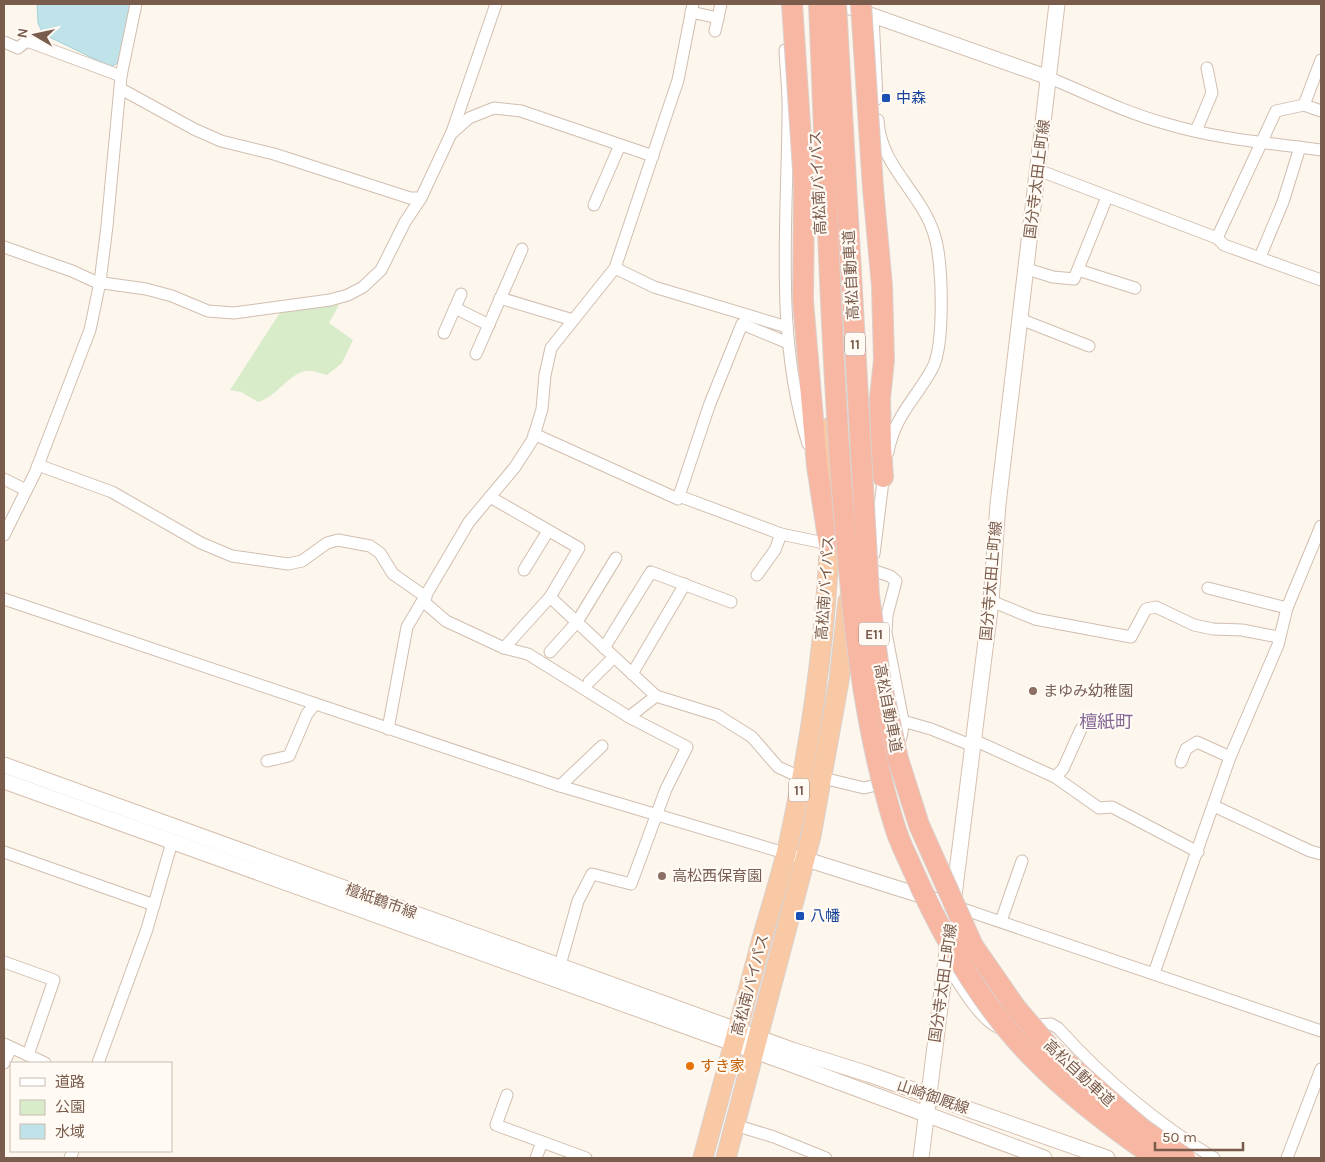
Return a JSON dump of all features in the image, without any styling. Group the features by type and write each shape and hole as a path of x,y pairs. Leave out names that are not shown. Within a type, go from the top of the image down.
{"highway":[{"path":"794,4 804,185 803,301 817,466 829,544"},
{"name":"高松南バイパス","path":"703,1158 785,854 802,778 820,660 829,544 830,430 809,4"},
{"name":"高松自動車道","path":"819,4 838,429 850,598 872,728 896,829 922,890 958,957 994,1010 1032,1058 1076,1097 1156,1158"},
{"path":"850,6 873,188 882,286 884,360 880,398 880,448 883,477"},
{"name":"高松南バイパス","path":"726,1158 805,859 823,778 839,681 852,552 856,387 850,6"},
{"name":"高松自動車道","path":"850,6 869,595 880,677 898,759 919,824 973,946 1016,1008 1051,1049 1094,1088 1142,1129 1185,1158"}],"main road":[{"name":"国分寺太田上町線","path":"921,1158 991,601 998,504 1050,78 1057,4"},
{"name":"檀紙鶴市線","path":"4,765 560,965 756,1045"},
{"name":"檀紙鶴市線","path":"4,782 736,1037"},
{"name":"山崎御厩線","path":"756,1045 928,1096 1107,1158"},
{"name":"山崎御厩線","path":"756,1045 926,1115 1044,1158"}],"street":[{"path":"4,535 38,464 90,330 100,282 121,76 136,4"},
{"path":"4,247 100,282 146,289 220,314 330,300 348,295 372,280 381,270 405,222 422,198 451,134 496,4"},
{"path":"714,31 721,4"},
{"path":"794,4 788,10 785,23 788,117 784,259 787,326 799,415 817,466"},
{"path":"850,6 1050,78 1122,110 1167,124 1260,143 1321,150"},
{"path":"839,681 853,647 872,570 883,477 891,434 903,411 932,369 938,352 941,334 938,254 935,235 916,197 895,171 878,131 850,6"},
{"path":"388,729 408,627 469,522 515,467 534,434 542,408 545,375 551,348 615,268 678,80 692,8 718,18"},
{"path":"4,42 18,48 27,41 121,76"},
{"path":"1304,106 1321,60"},
{"path":"1196,131 1212,93 1207,68"},
{"path":"120,89 194,129 221,141 274,154 410,198 422,198"},
{"path":"1217,238 1276,111 1304,106 1321,111"},
{"path":"451,134 469,118 494,108 521,111 652,156"},
{"path":"594,205 620,145"},
{"path":"1260,257 1283,202 1300,147"},
{"path":"1038,170 1217,238 1224,245 1321,280"},
{"path":"1027,269 1053,277 1074,279 1107,197"},
{"path":"476,354 522,249"},
{"path":"615,268 654,286 744,319 788,343"},
{"path":"1078,270 1135,288"},
{"path":"444,333 461,294"},
{"path":"500,298 573,320"},
{"path":"455,308 489,325"},
{"path":"744,319 787,326"},
{"path":"534,434 678,499 709,406 744,319"},
{"path":"1020,319 1089,346"},
{"path":"38,464 112,492 201,544 232,556 288,564 302,561 327,543 338,540 370,546 380,553 393,574 425,599 446,621 504,648 528,654 629,717 687,747 669,783 631,884 592,874 578,901 560,965"},
{"path":"4,479 26,490"},
{"path":"679,496 781,534 829,544"},
{"path":"490,497 579,548 550,597 504,648"},
{"path":"1154,973 1230,757 1278,644 1278,637 1287,608 1321,526"},
{"path":"524,570 548,531"},
{"path":"757,575 775,550 781,534"},
{"path":"550,652 577,622 616,558"},
{"path":"823,778 864,788 876,785 900,743 903,722 886,633 887,615 896,581 890,576 872,570"},
{"path":"604,648 651,572 731,602"},
{"path":"632,674 685,584"},
{"path":"1208,588 1287,608"},
{"path":"550,597 656,696 717,715 752,737 778,768 802,778"},
{"path":"4,599 560,786 805,859 1001,921 1321,1031"},
{"path":"991,601 1035,619 1131,637 1146,608 1156,608 1194,625 1278,637"},
{"path":"589,682 614,657"},
{"path":"629,717 656,696"},
{"path":"267,762 289,756 307,714 315,704"},
{"path":"903,722 974,743 1055,777 1099,808 1112,807 1198,852"},
{"path":"1055,777 1064,769 1081,730"},
{"path":"1181,762 1186,749 1197,742 1230,757"},
{"path":"560,786 602,746"},
{"path":"1214,806 1310,851 1321,854"},
{"path":"98,1062 154,905 172,842"},
{"path":"4,852 154,905"},
{"path":"1001,921 1022,861"},
{"path":"4,962 54,980 28,1055"},
{"path":"946,962 967,996 992,1025 1000,1028 1051,1024 1058,1028 1091,1064 1115,1086 1181,1138 1214,1158"},
{"path":"4,1064 7,1046 43,1062"},
{"path":"1287,1158 1321,1069"},
{"path":"507,1095 496,1125 586,1158"},
{"path":"735,1125 774,1137 826,1158"},
{"path":"536,1158 542,1142"}],"green space":[{"path":"334,303 339,305 329,323 353,340 342,363 327,375 312,371 301,372 289,379 271,395 258,402 241,392 230,390 281,311"}],"water":[{"path":"37,4 132,4 119,61 115,65 109,66 43,34 38,23"}],"place":[{"name":"中森","path":"886,98"},
{"name":"まゆみ幼稚園","path":"1033,691"},
{"name":"高松西保育園","path":"662,876"},
{"name":"八幡","path":"800,916"},
{"name":"すき家","path":"690,1066"}],"district":[{"name":"檀紙町","path":"1106,722"}]}
